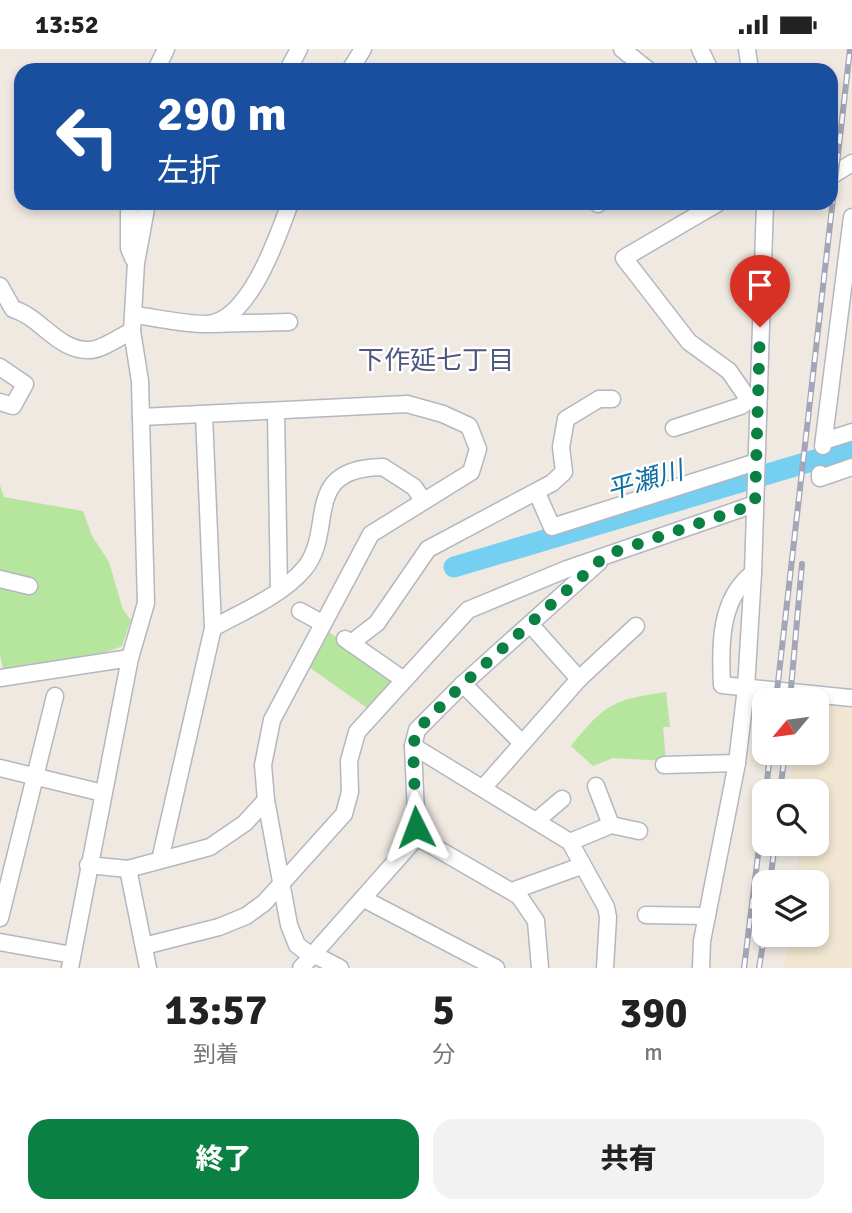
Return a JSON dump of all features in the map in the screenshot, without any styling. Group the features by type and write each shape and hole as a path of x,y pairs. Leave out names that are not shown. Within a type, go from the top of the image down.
{"street":[{"path":"622,49 639,63"},
{"path":"129,210 129,248 136,263"},
{"path":"0,942 71,962 130,658 146,603 140,381 133,323 136,263 146,210"},
{"path":"209,324 231,311 256,284 271,255 287,210"},
{"path":"706,210 624,258 690,342 729,371 753,400"},
{"path":"701,968 706,916 737,763 746,688 756,501 753,400 765,210"},
{"path":"852,217 846,324 824,444 852,432"},
{"path":"0,286 13,309 22,312 58,341 91,350 133,323 289,322"},
{"path":"0,367 25,384 13,406 0,402"},
{"path":"404,680 348,641 377,623 428,549 537,493 564,472 561,447 566,419 599,399 612,399"},
{"path":"674,428 753,400"},
{"path":"141,417 407,404 458,419 469,426 475,436 477,459 471,472 457,484 423,500 371,534 322,623 266,738 263,765 266,800 292,938 310,960 340,968"},
{"path":"276,412 279,591"},
{"path":"160,860 213,628 204,415"},
{"path":"537,493 552,527 755,464"},
{"path":"213,628 279,591 311,560 324,498 339,479 353,471 383,467 414,487 423,500"},
{"path":"820,474 820,478 852,467"},
{"path":"144,946 219,927 246,916 283,884 344,814 350,792 349,761 357,732 468,610 606,555 756,501"},
{"path":"310,960 417,837 413,746 417,730 463,684 606,555"},
{"path":"753,573 735,592 720,648 722,685 852,698"},
{"path":"0,579 29,586"},
{"path":"300,611 322,623"},
{"path":"530,624 579,679"},
{"path":"482,788 579,679 636,627"},
{"path":"0,678 130,658"},
{"path":"463,684 522,743"},
{"path":"0,918 7,863 35,776 55,696"},
{"path":"413,746 570,842 581,866 609,908 605,968"},
{"path":"664,765 737,763"},
{"path":"0,768 103,793"},
{"path":"596,786 611,825"},
{"path":"536,821 562,799"},
{"path":"88,865 128,869 223,840 245,823 266,800"},
{"path":"570,842 611,825 639,831"},
{"path":"417,837 512,891 527,905 536,921 540,968"},
{"path":"512,891 581,866"},
{"path":"128,869 148,968"},
{"path":"363,899 496,968"},
{"path":"646,915 706,916"}],"shaded area":[{"path":"830,704 852,706 852,968 784,968 787,947 829,947 829,870 798,870 799,856 829,856 829,779 791,779 792,765 830,765"}],"green space":[{"path":"0,485 4,497 83,511 92,536 109,562 123,610 131,620 122,646 62,663 3,668 0,655"},
{"path":"326,630 391,678 393,684 370,710 306,665"},
{"path":"666,692 670,727 663,727 666,761 613,758 593,766 571,746 593,721 611,706 633,698"}],"waterway":[{"name":"平瀬川","path":"454,567 852,449"}],"railway":[{"path":"838,155 850,49"},
{"path":"777,688 832,210"},
{"path":"791,688 802,564"},
{"path":"767,779 769,765"},
{"path":"782,779 783,765"},
{"path":"744,968 758,856"},
{"path":"772,870 773,856"},
{"path":"759,968 762,947"}],"district":[{"name":"下作延七丁目","path":"436,361"}],"route":[{"path":"416,827 413,746 417,730 463,684 606,555 755,504 760,327"}]}
